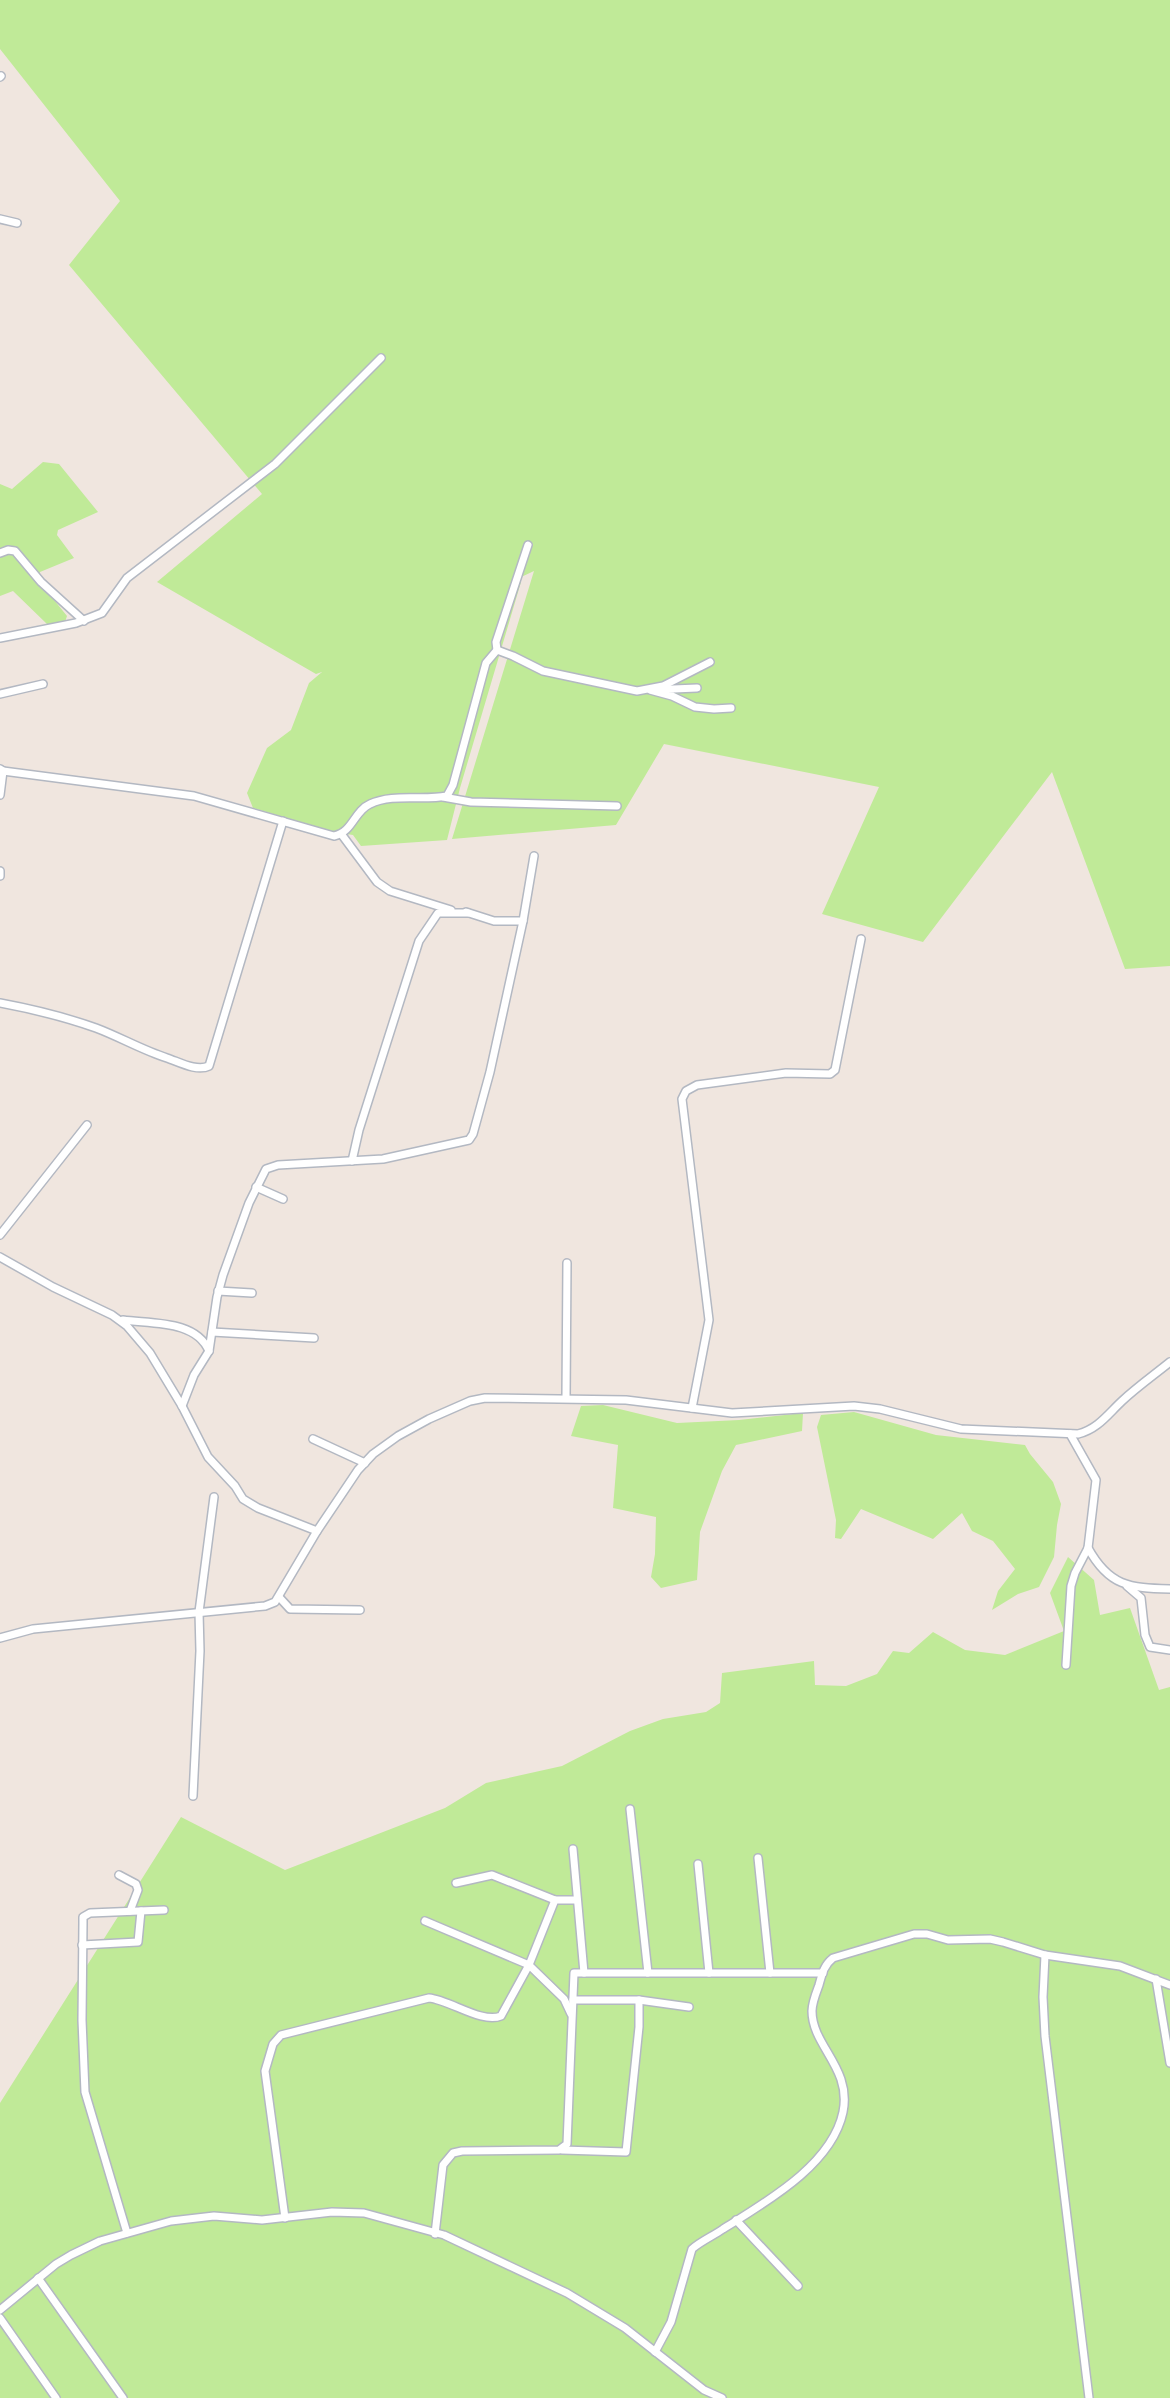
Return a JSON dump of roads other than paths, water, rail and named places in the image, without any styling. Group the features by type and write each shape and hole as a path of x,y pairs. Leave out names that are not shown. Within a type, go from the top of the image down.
{"street":[{"path":"0,219 18,223"},
{"path":"0,638 84,621 102,613 128,578 275,464 380,358"},
{"path":"443,797 447,796 453,785 486,663 497,650 496,642 528,545"},
{"path":"0,554 8,550 15,551 41,582 84,621"},
{"path":"497,650 543,671 621,688 697,688"},
{"path":"650,690 710,662"},
{"path":"0,694 43,684"},
{"path":"650,690 673,696 695,707 731,708"},
{"path":"0,795 1,770 194,796 334,836 342,835 366,805 377,801 443,797 471,802 617,806"},
{"path":"0,1003 35,1010 95,1028 143,1050 190,1066 200,1069 209,1066 283,821"},
{"path":"342,835 377,882 390,891 442,908 494,920 523,921"},
{"path":"182,1406 194,1376 209,1351 218,1292 256,1187 266,1169 271,1166 398,1157 469,1140 473,1134 490,1072 523,921 534,856"},
{"path":"0,871 0,876"},
{"path":"352,1161 359,1130 419,941 438,913 468,913"},
{"path":"692,1408 709,1320 682,1099 686,1091 696,1085 786,1073 830,1074 835,1070 860,939"},
{"path":"0,1235 87,1125"},
{"path":"256,1187 284,1199"},
{"path":"0,1257 119,1320 140,1339 182,1406 208,1457 235,1486 243,1499 258,1508 317,1531"},
{"path":"566,1398 567,1263"},
{"path":"218,1292 252,1293"},
{"path":"119,1320 164,1325 195,1333 209,1351"},
{"path":"212,1332 314,1338"},
{"path":"0,1638 33,1629 265,1606 275,1602 317,1531 365,1462 398,1436 470,1401 485,1398 626,1400 732,1413 854,1406 880,1409 961,1429 1070,1434 1090,1431 1170,1362"},
{"path":"1066,1665 1071,1586 1088,1548 1096,1480 1070,1434"},
{"path":"313,1440 365,1462"},
{"path":"193,1796 200,1651 199,1612 214,1497"},
{"path":"1088,1548 1098,1565 1115,1582 1144,1589 1170,1589"},
{"path":"1126,1585 1141,1598 1145,1635 1150,1647 1170,1650"},
{"path":"279,1597 290,1608 360,1610"},
{"path":"630,1809 648,1973"},
{"path":"573,1849 584,1973"},
{"path":"758,1858 770,1973"},
{"path":"698,1864 709,1973"},
{"path":"119,1875 136,1884 138,1889 130,1911"},
{"path":"456,1883 492,1875 555,1900 577,1900"},
{"path":"285,2218 265,2071 273,2044 281,2035 429,1998 439,1999 488,2019 500,2016 529,1965 555,1900"},
{"path":"127,2233 85,2092 82,2020 83,1923 86,1914 164,1910"},
{"path":"82,1945 138,1942 141,1911"},
{"path":"425,1921 529,1965 564,1999 573,2018"},
{"path":"655,2352 671,2322 692,2249 796,2180 814,2161 839,2126 844,2109 842,2082 818,2032 812,2012 829,1961 839,1955 914,1934 927,1934 948,1940 990,1939 1045,1955 1120,1966 1170,1985"},
{"path":"1045,1955 1045,2036 1089,2398"},
{"path":"559,2150 567,2144 574,1973 823,1973"},
{"path":"1156,1979 1170,2063"},
{"path":"573,2000 639,2000 689,2007"},
{"path":"435,2234 443,2165 453,2153 559,2150 626,2152 639,2027 639,2000"},
{"path":"0,2311 38,2278 71,2255 100,2241 127,2233 193,2217 262,2220 332,2212 364,2213 444,2235 567,2293 625,2328 704,2390 722,2398"},
{"path":"736,2220 798,2286"},
{"path":"38,2278 123,2398"},
{"path":"0,2318 55,2398"}]}
